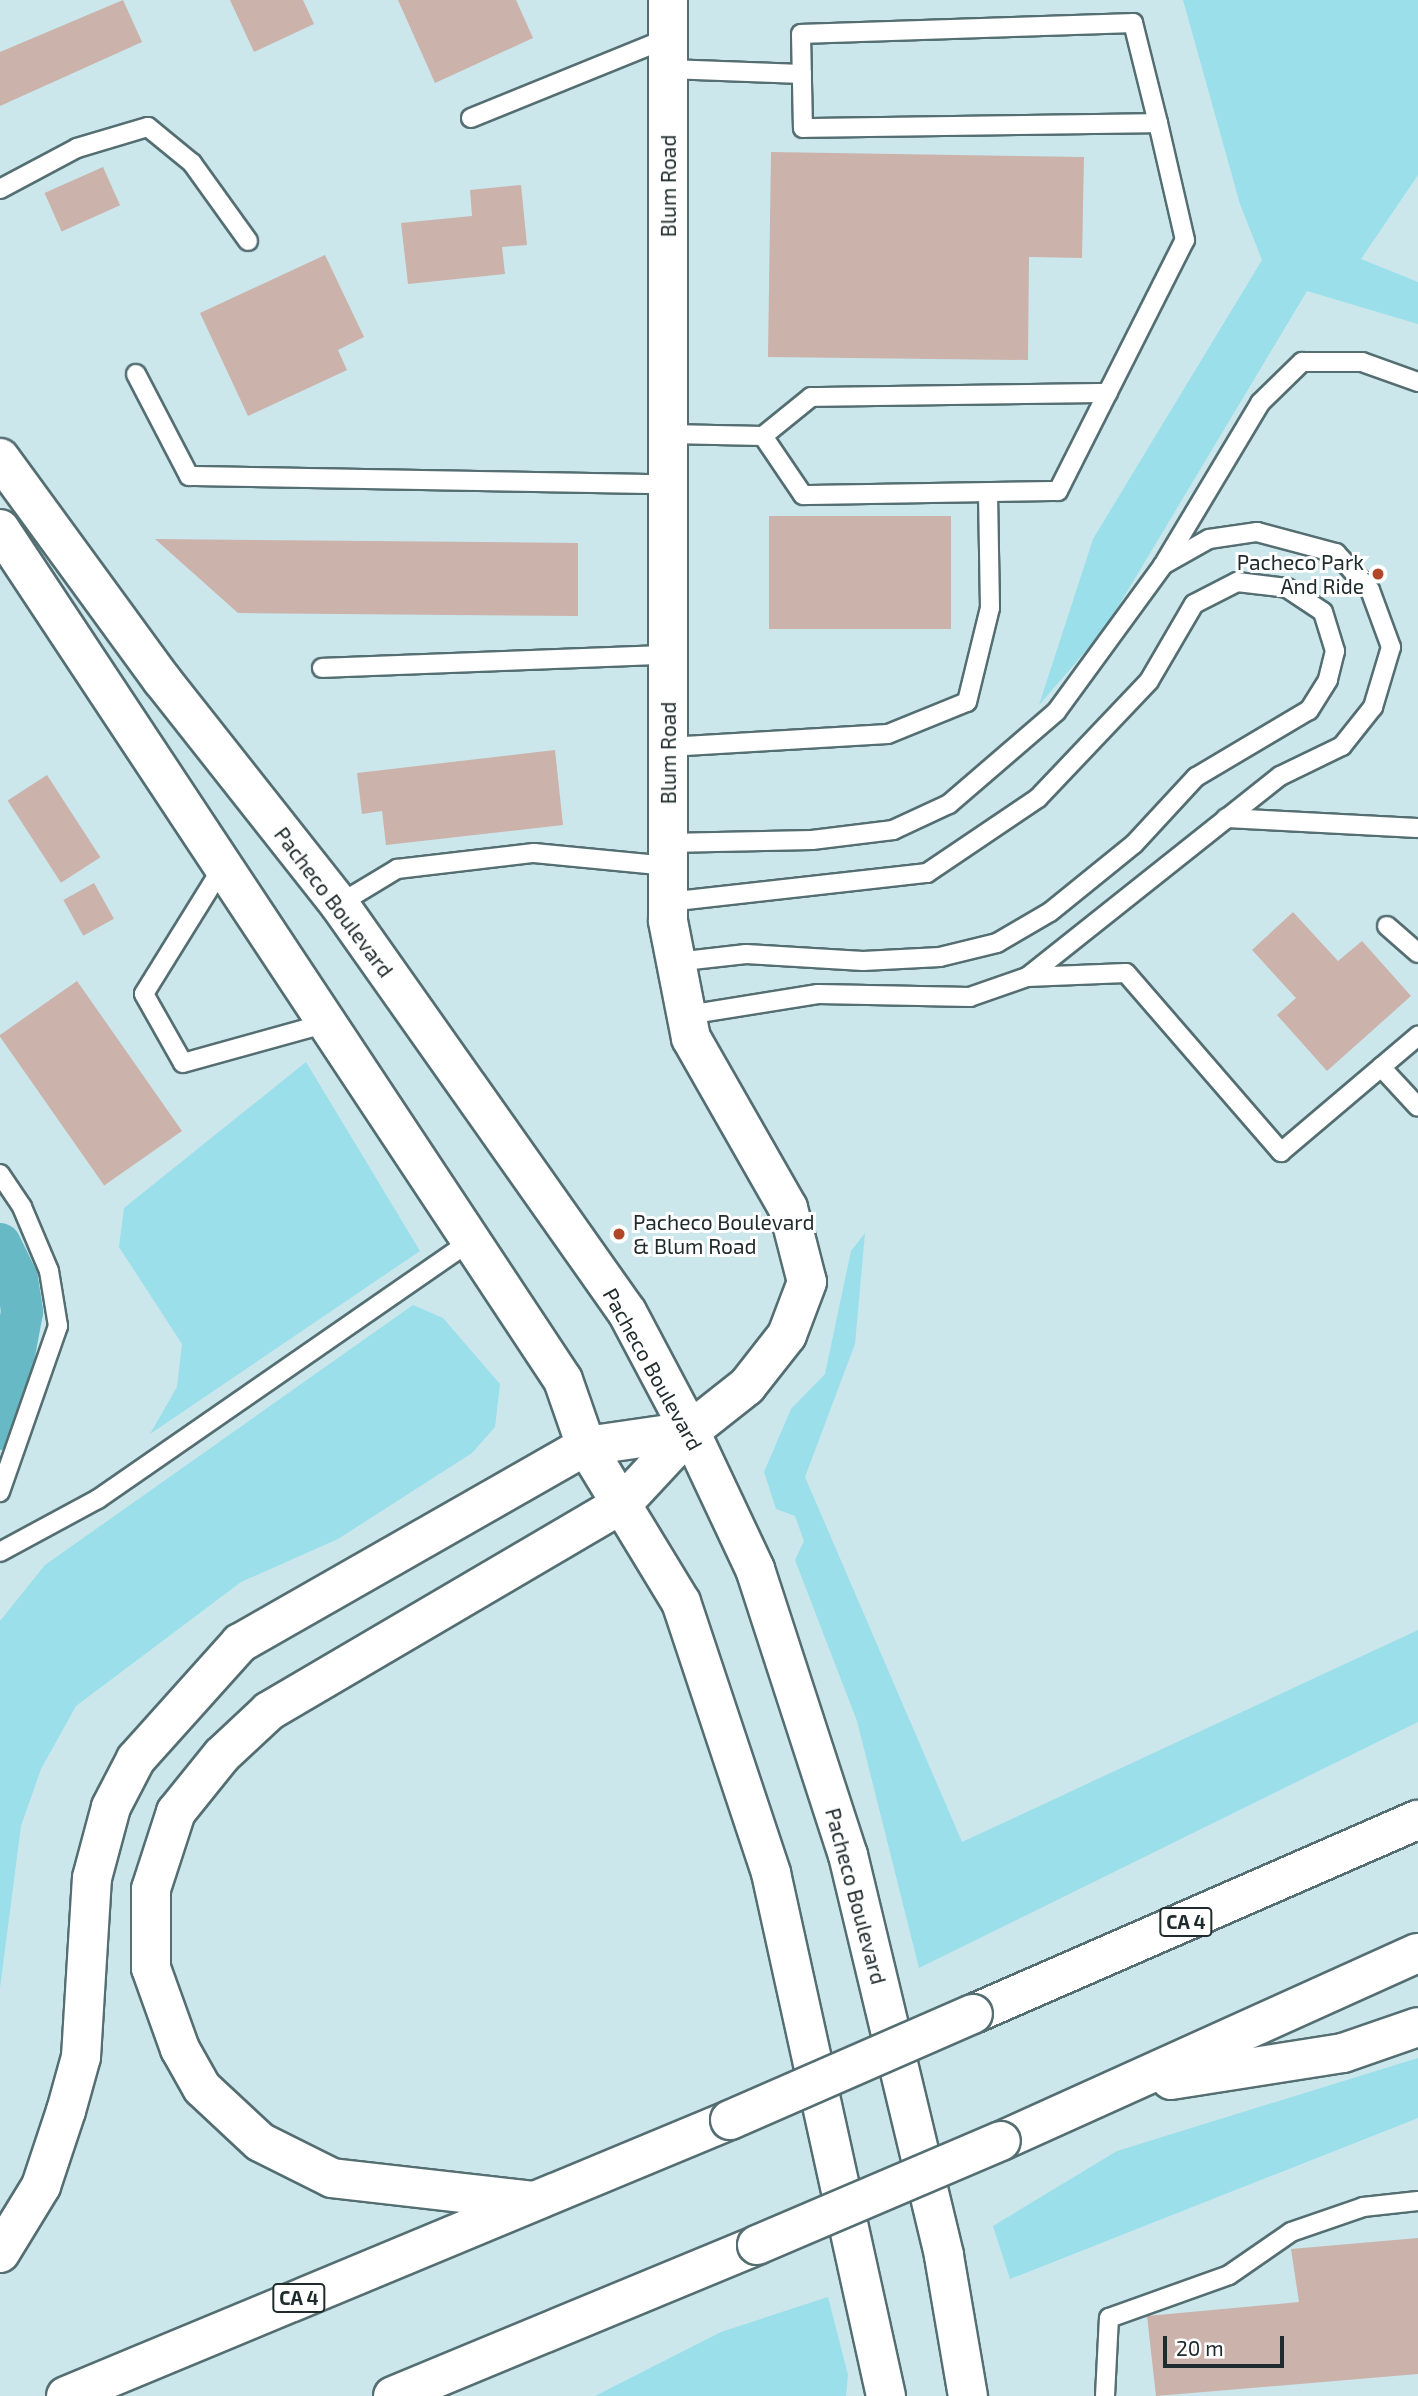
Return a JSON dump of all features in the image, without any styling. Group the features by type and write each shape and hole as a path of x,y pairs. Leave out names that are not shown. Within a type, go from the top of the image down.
{"main road":[{"name":"Blum Road","path":"533,2201 332,2178 260,2142 202,2088 180,2049 151,1968 151,1889 176,1812 222,1755 269,1711 623,1503 690,1432 763,1365 787,1335 807,1282 788,1208 691,1038 676,962 668,870 668,0"},
{"name":"Pacheco Boulevard","path":"0,458 162,680 339,904 627,1312 690,1432 755,1569 848,1855 944,2256 968,2396"},
{"path":"0,529 563,1380 586,1446 681,1602 771,1873 886,2396"},
{"path":"0,2253 41,2186 81,2057 92,1878 111,1807 136,1759 240,1643 586,1446 690,1432"},
{"name":"CA 4","path":"66,2396 730,2120 1412,1821"},
{"path":"393,2396 1001,2141 1418,1953"},
{"path":"1121,2088 1343,2053 1418,2027"},
{"path":"469,2396 526,2341"}],"lane":[{"path":"763,436 803,495 1058,491 1185,240 1158,123 1133,23 801,34 803,128 1158,123"},
{"path":"471,118 668,54 802,74"},
{"path":"0,189 77,148 148,127 192,163 248,241"},
{"path":"668,870 812,840 893,830 949,804 1056,712 1163,565 1260,403 1302,362 1362,362 1418,382"},
{"path":"136,374 189,476 668,484"},
{"path":"668,434 763,436 811,397 1108,393"},
{"path":"668,747 888,733 967,702 990,608 988,493"},
{"path":"1027,977 1280,776 1342,746 1373,707 1391,648 1370,590 1336,553 1298,538 1256,532 1209,538 1163,565"},
{"path":"339,904 397,869 534,852 668,870 927,873 1038,798 1149,681 1194,604 1237,582 1287,588 1323,612 1335,651 1328,680 1309,710 1196,776 1134,844 1050,912 997,943 940,957 863,961 746,954 676,962"},
{"path":"322,668 668,655"},
{"path":"1226,818 1418,828"},
{"path":"222,868 144,994 183,1063 327,1023"},
{"path":"1387,926 1418,953"},
{"path":"687,1015 818,994 970,997 1027,977 1126,973 1281,1152 1418,1036"},
{"path":"1381,1067 1418,1107"},
{"path":"0,1174 22,1207 49,1271 58,1326 0,1492"},
{"path":"0,1552 98,1499 471,1241"},
{"path":"1105,2396 1109,2318 1229,2275 1291,2232 1363,2207 1418,2201"}],"shaded area":[{"path":"1183,0 1418,0 1418,175 1361,259 1418,282 1418,324 1307,291 1104,630 1039,705 1093,539 1262,260 1240,204"},
{"path":"306,1062 420,1251 150,1434 177,1387 182,1344 119,1247 124,1208"},
{"path":"865,1233 855,1344 805,1477 962,1842 1418,1630 1418,1722 919,1968 857,1721 795,1560 804,1541 795,1516 776,1509 764,1472 791,1409 825,1374 851,1251"},
{"path":"413,1305 443,1318 500,1384 495,1427 472,1453 338,1539 241,1582 76,1706 41,1769 21,1826 0,1988 0,1621 45,1565"},
{"path":"1418,2058 1418,2118 1010,2279 993,2226 1117,2151"},
{"path":"828,2297 848,2375 846,2396 595,2396 721,2332"}],"building":[{"path":"123,0 142,42 0,106 0,52"},
{"path":"230,0 303,0 314,24 254,52"},
{"path":"398,0 516,0 533,38 435,83"},
{"path":"771,152 1084,157 1082,258 1029,257 1028,360 768,357"},
{"path":"103,167 120,205 62,231 45,193"},
{"path":"521,185 527,245 502,247 505,274 408,284 401,223 472,216 470,190"},
{"path":"325,255 364,337 338,350 347,370 248,416 200,313"},
{"path":"769,516 951,516 951,629 769,629"},
{"path":"155,539 578,543 578,616 238,613"},
{"path":"555,750 563,825 386,845 382,811 362,814 357,773"},
{"path":"47,775 100,857 61,883 8,801"},
{"path":"94,883 114,919 83,936 63,900"},
{"path":"1293,912 1338,961 1362,941 1411,996 1327,1071 1277,1015 1296,998 1252,950"},
{"path":"77,981 182,1131 104,1185 0,1037"},
{"path":"1418,2238 1418,2374 1156,2396 1147,2316 1299,2302 1291,2249"}],"waterway":[{"path":"0,1244 17,1279 22,1312 0,1429"}],"place":[{"name":"Pacheco Park And Ride","path":"1378,574"},
{"name":"Pacheco Boulevard & Blum Road","path":"619,1234"}]}
